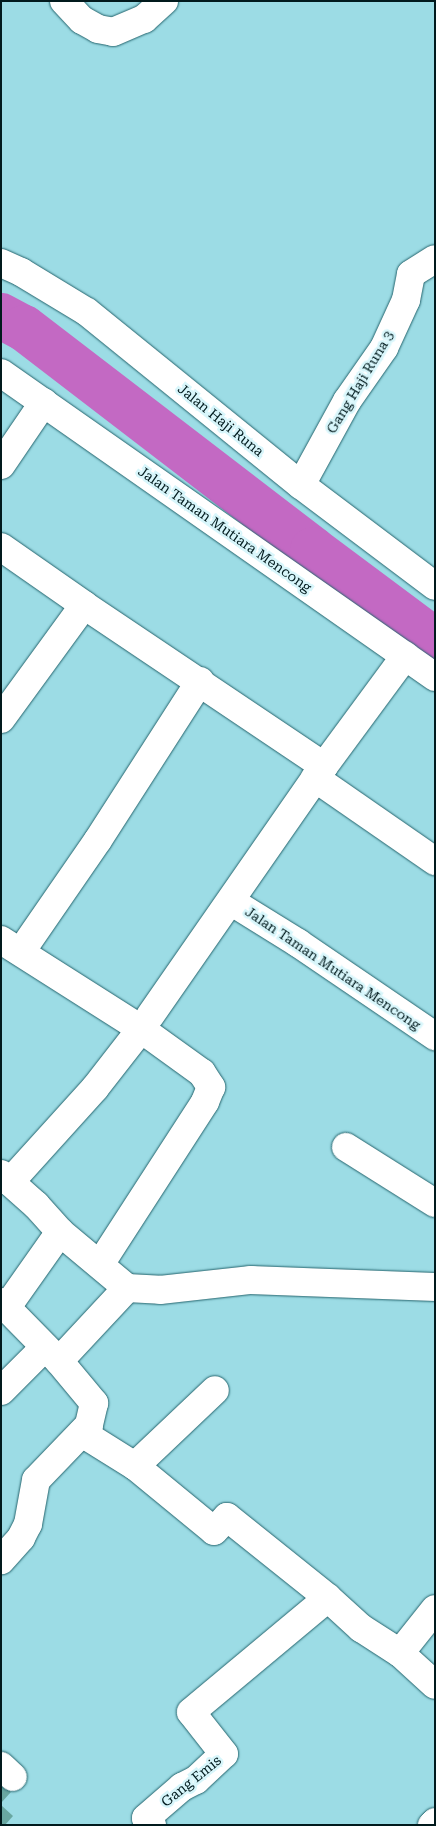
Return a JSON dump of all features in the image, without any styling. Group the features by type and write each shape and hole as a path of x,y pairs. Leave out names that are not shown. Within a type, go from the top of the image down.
{"street":[{"path":"64,1 82,20 98,29 114,32 144,19 164,1"},
{"name":"Gang Haji Runa 3","path":"301,484 347,401 384,348 406,300 411,274 435,259"},
{"name":"Jalan Haji Runa","path":"1,263 87,312 301,484 435,586"},
{"name":"Jalan Taman Mutiara Mencong","path":"1,372 435,677"},
{"path":"1,465 44,402"},
{"path":"1,546 84,606 200,682 435,861"},
{"path":"1,719 84,606"},
{"name":"Jalan Taman Mutiara Mencong","path":"6,1178 95,1088 146,1022 232,902 320,772 406,656"},
{"path":"29,940 98,840 200,682"},
{"name":"Jalan Taman Mutiara Mencong","path":"232,902 322,959 435,1036"},
{"path":"1,940 146,1022 202,1073 211,1087 205,1102 100,1264"},
{"path":"346,1147 435,1204"},
{"path":"6,1178 36,1205 60,1232 127,1288 160,1290 251,1280 435,1287"},
{"path":"1,1560 21,1538 28,1524 36,1480 89,1425 94,1403 52,1354 4,1304 60,1232"},
{"path":"1,1391 52,1354 127,1288"},
{"path":"135,1466 214,1390"},
{"path":"82,1433 135,1466 214,1531 227,1517 328,1598 361,1628 400,1653 435,1685"},
{"name":"Gang Emis","path":"152,1825 146,1818 182,1787 196,1780 224,1754 191,1712 328,1598"},
{"path":"400,1653 435,1609"}],"building":[{"path":"1,1784 11,1792 1,1803"},
{"path":"1,1805 13,1816 5,1825 1,1825"}],"waterway":[{"path":"1,316 24,328 313,550 435,641"}]}
